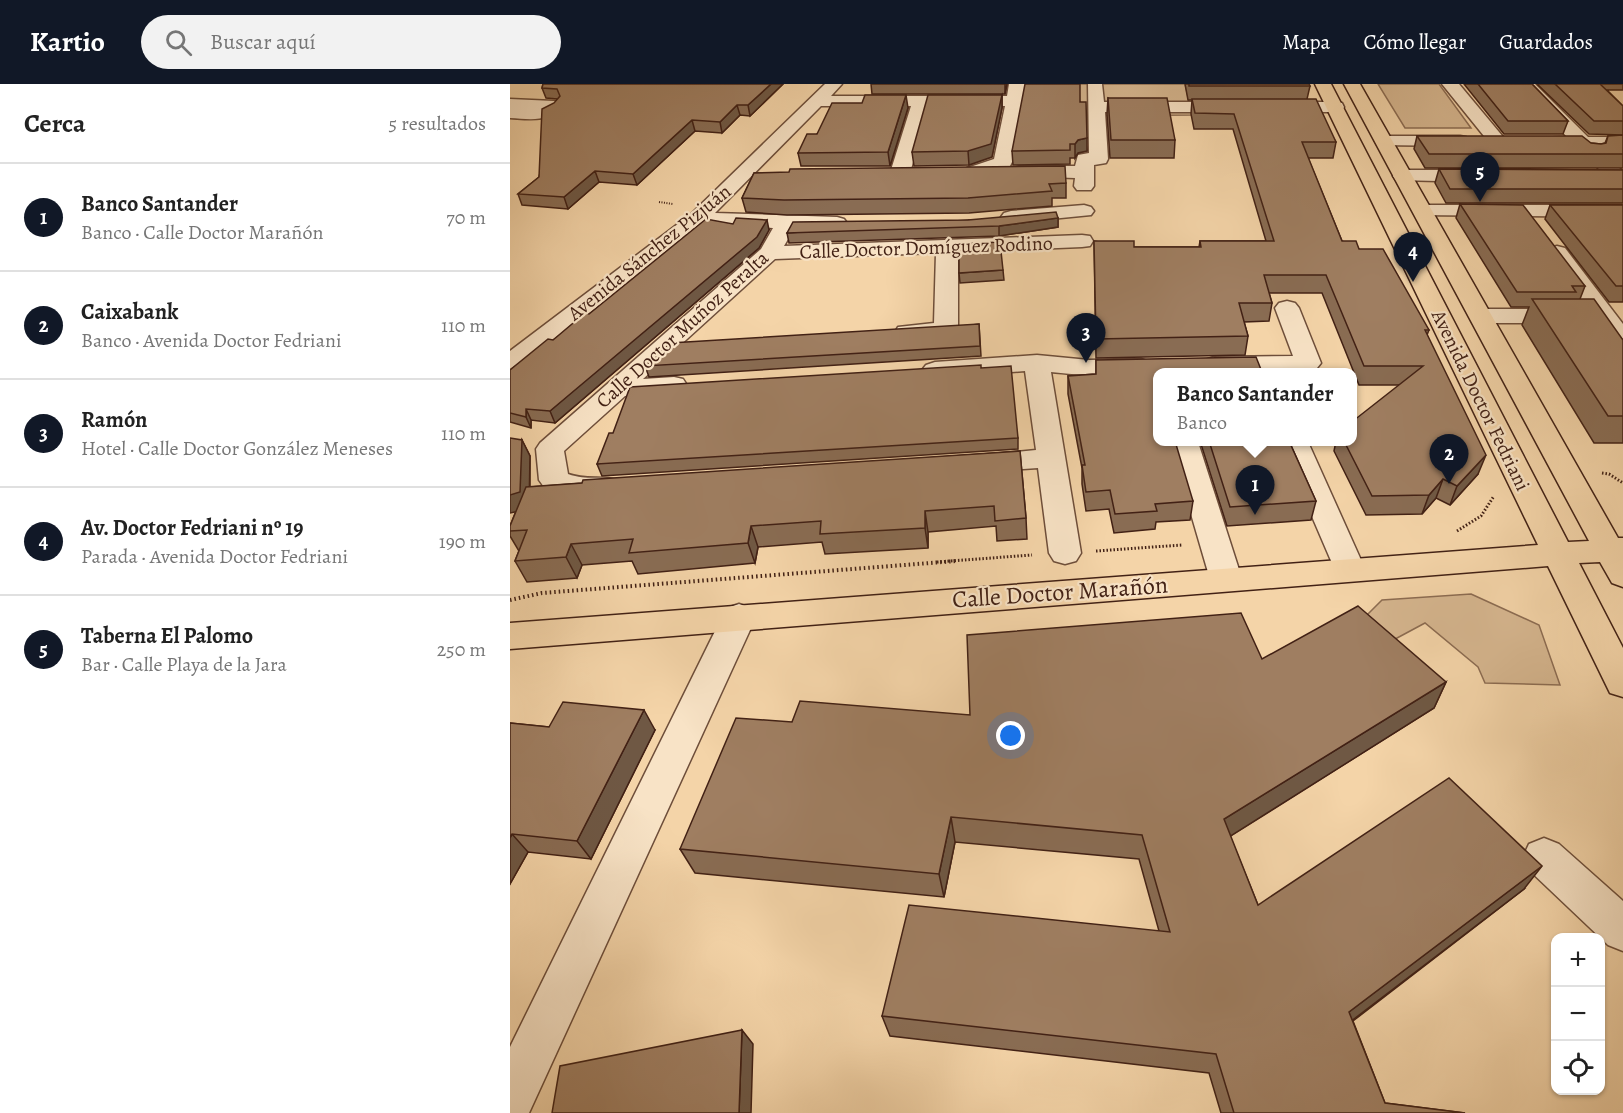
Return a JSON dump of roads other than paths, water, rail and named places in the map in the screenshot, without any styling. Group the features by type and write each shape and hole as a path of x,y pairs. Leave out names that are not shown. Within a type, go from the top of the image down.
{"main road":[{"name":"Avenida Doctor Fedriani","path":"1323,84 1623,683"},
{"name":"Avenida Doctor Fedriani","path":"1352,84 1618,557"},
{"name":"Calle Doctor Marañón","path":"510,636 1558,553 1618,557"}],"street":[{"name":"Avenida Sánchez Pizjuán","path":"510,363 698,218 834,84"},
{"path":"992,219 1084,211 1085,159 1100,159 1095,84"},
{"path":"1450,84 1498,142"},
{"path":"1526,84 1621,178"},
{"path":"816,101 921,101 1016,93 1003,162 974,172"},
{"path":"900,173 921,101"},
{"path":"510,104 554,106 541,114 510,113"},
{"path":"1096,107 1336,107"},
{"path":"1384,141 1623,142"},
{"path":"953,173 1084,172"},
{"path":"878,173 921,173"},
{"path":"743,175 766,174"},
{"path":"1403,176 1498,176"},
{"path":"1592,176 1621,178"},
{"name":"Calle Doctor Domíguez Rodino","path":"769,253 947,247 1083,249 1084,211"},
{"path":"1423,211 1531,219 1620,215"},
{"name":"Calle Doctor Muñoz Peralta","path":"550,449 769,253 787,224 698,218"},
{"path":"1531,219 1614,316 1623,340"},
{"path":"787,224 855,223"},
{"path":"888,333 946,330 947,247"},
{"path":"1194,366 1262,368 1308,363 1287,308"},
{"path":"1481,316 1614,316"},
{"path":"668,345 703,343"},
{"path":"1037,363 1049,458 1065,553"},
{"path":"909,371 1037,363 1089,369 1153,370"},
{"path":"617,388 699,384"},
{"path":"520,444 550,449 554,480 581,489 639,485"},
{"path":"1186,446 1226,579"},
{"path":"1296,446 1349,569"},
{"path":"944,465 1049,458"},
{"path":"510,1100 739,617"},
{"path":"1544,857 1623,930"}],"place":[{"name":"Taberna El Palomo","path":"1480,202"},
{"name":"Av. Doctor Fedriani nº 19","path":"1413,282"},
{"name":"Ramón","path":"1086,363"},
{"name":"Caixabank","path":"1449,484"},
{"name":"Banco Santander","path":"1255,515"}]}
